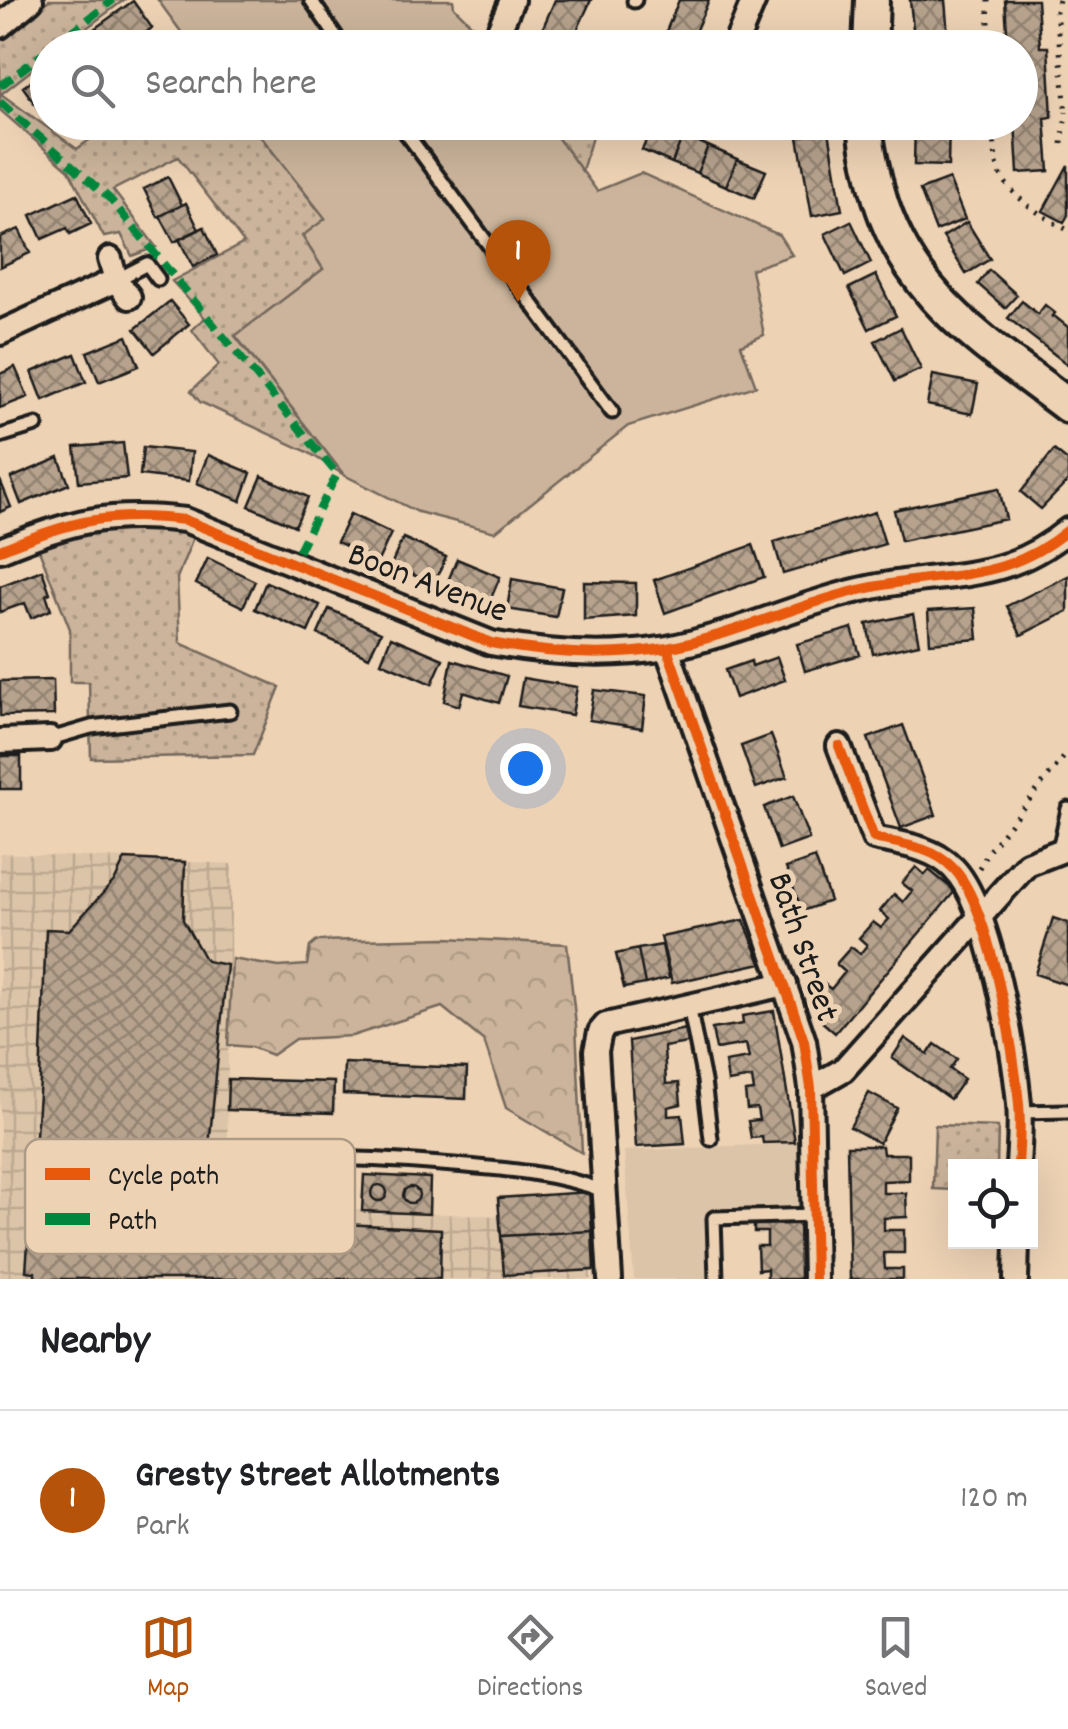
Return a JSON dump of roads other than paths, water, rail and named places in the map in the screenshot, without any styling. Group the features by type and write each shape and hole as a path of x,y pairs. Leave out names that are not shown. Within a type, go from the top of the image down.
{"street":[{"path":"0,26 31,0"},
{"path":"499,30 512,0"},
{"path":"742,30 754,0"},
{"path":"871,30 872,0"},
{"path":"869,140 878,192 898,244 921,282 953,318 1068,406"},
{"path":"0,333 118,278"},
{"name":"Boon Avenue","path":"0,550 62,525 102,516 140,514 185,520 491,643 588,655 668,648 873,587 1013,565 1042,552 1068,530"},
{"name":"Bath Street","path":"668,648 804,1041 812,1088 815,1279"},
{"path":"0,742 50,739"},
{"path":"839,746 874,838 921,848 952,866 968,888 994,957 1019,1112 1018,1159"},
{"path":"812,1088 843,1070 1027,864 1063,849"},
{"path":"610,1279 596,1051 600,1032 606,1025 785,984"},
{"path":"1016,1279 1017,1249"}],"lane":[{"path":"311,0 332,30"},
{"path":"411,140 612,412"},
{"path":"118,278 147,264 158,279"},
{"path":"0,436 36,425"},
{"path":"50,739 91,727 230,711"},
{"path":"1063,849 1068,809"},
{"path":"689,1006 711,1139"},
{"path":"1019,1112 1068,1111"},
{"path":"355,1156 565,1177 605,1192"},
{"path":"716,1279 714,1218 814,1215"}],"place":[{"name":"Gresty Street Allotments","path":"518,302"}]}
